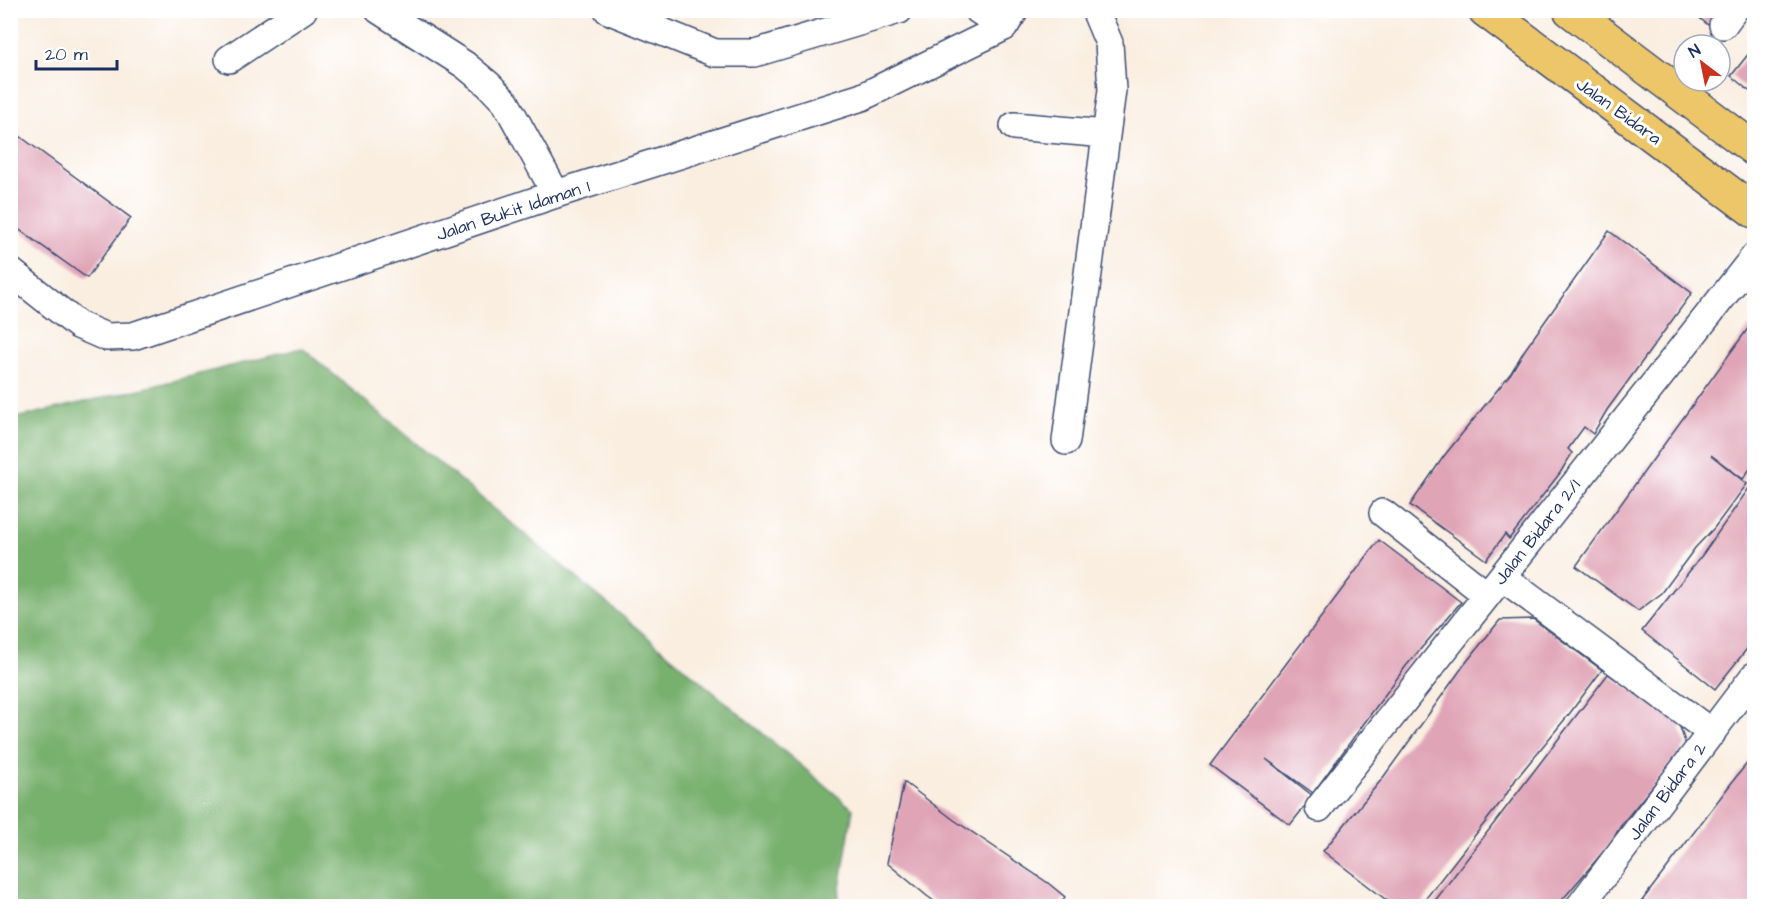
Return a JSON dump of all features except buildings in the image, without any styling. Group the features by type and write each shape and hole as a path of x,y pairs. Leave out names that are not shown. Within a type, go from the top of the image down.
{"main road":[{"name":"Jalan Bidara","path":"1485,10 1755,211"},
{"path":"1570,10 1755,149"}],"street":[{"path":"229,59 303,10"},
{"path":"379,10 465,65 489,84 506,103 556,194"},
{"path":"608,10 716,53 755,53 899,10"},
{"path":"978,10 1010,19"},
{"path":"1066,441 1112,90 1109,43 1095,10"},
{"name":"Jalan Bukit Idaman 1","path":"10,271 78,325 106,337 132,336 556,194 862,97 1010,19"},
{"path":"1014,126 1106,134"},
{"name":"Jalan Bidara 2/1","path":"1319,808 1755,257"},
{"path":"1383,513 1712,733"},
{"name":"Jalan Bidara 2","path":"1580,906 1712,733 1745,708 1755,676"}],"green space":[{"path":"302,348 853,809 837,906 11,906 11,419"}]}
